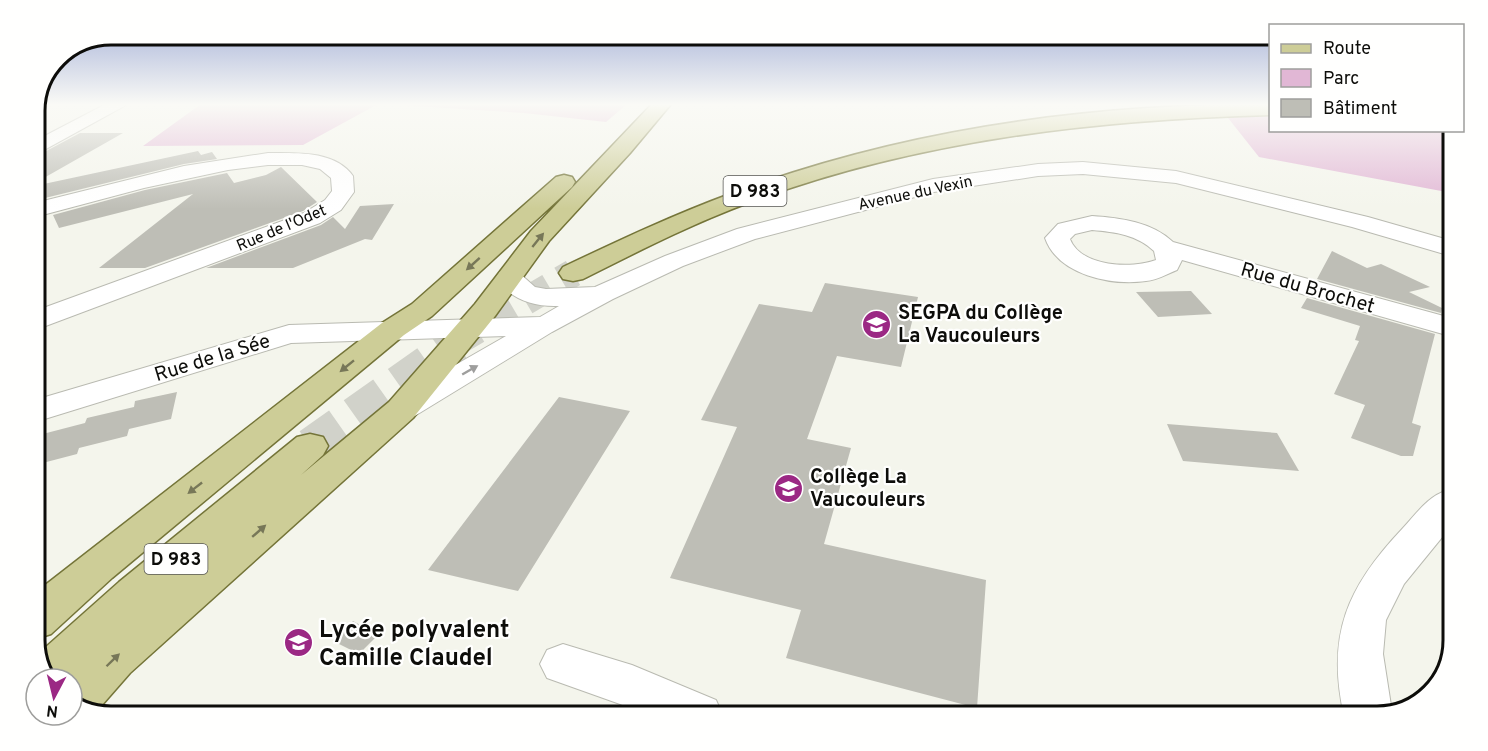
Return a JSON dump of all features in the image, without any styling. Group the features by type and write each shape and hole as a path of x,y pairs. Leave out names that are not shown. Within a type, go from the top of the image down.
{"main road":[{"path":"45,611 97,566 408,320 613,139"},
{"path":"84,689 113,658 401,410 476,320 540,236 632,139"},
{"name":"D 983","path":"573,273 654,232 724,202 818,170 902,148 950,139"},
{"name":"D 983","path":"58,667 135,595 310,446"}],"street":[{"name":"Rue de l'Odet","path":"45,208 197,170 261,159 303,159 327,165 342,176 344,192 333,205 312,218 45,317"},
{"name":"Avenue du Vexin","path":"408,320 476,320 546,325 603,293 674,261 746,234 933,186 1038,170 1083,168 1176,177 1349,219 1443,247"},
{"name":"Rue du Brochet","path":"1166,248 1443,325"},
{"path":"509,278 516,288 530,295 554,298 603,293"},
{"path":"476,320 603,293"},
{"name":"Rue de la Sée","path":"45,408 289,334 408,320"},
{"path":"401,410 546,325"},
{"path":"1365,706 1360,685 1363,621 1382,582 1443,510"},
{"path":"563,664 632,686 675,706"}],"green space":[{"path":"153,139 314,139 303,145 143,146"},
{"path":"1245,139 1443,139 1443,191 1259,157"}],"building":[{"path":"69,139 112,139 45,177 45,152"},
{"path":"198,151 201,155 212,152 217,159 184,164 45,198 45,184"},
{"path":"281,167 317,202 303,211 145,268 99,268 193,194 59,228 53,215 145,190 227,173 234,183 266,175"},
{"path":"394,204 372,240 365,239 293,268 206,268 321,225 333,217 345,229 360,206"},
{"path":"1332,251 1367,268 1381,264 1430,287 1409,292 1442,308 1441,313 1317,279"},
{"path":"825,283 918,297 901,367 837,356 807,439 851,448 824,544 986,580 977,706 969,706 786,658 801,610 670,578 737,427 701,420 759,304 812,312"},
{"path":"1191,291 1212,314 1158,317 1136,292"},
{"path":"1307,298 1435,334 1412,423 1421,426 1413,456 1401,456 1351,438 1365,405 1334,394 1359,341 1355,340 1360,326 1301,308"},
{"path":"177,392 171,419 129,429 127,436 79,448 77,454 45,462 45,433 85,423 87,418 134,407 135,401"},
{"path":"559,397 630,411 518,591 428,570"},
{"path":"1167,424 1277,433 1299,471 1183,461"},
{"path":"353,621 378,635 359,654 333,641"}],"tunnel":[{"path":"453,344 573,273"},
{"path":"310,446 456,343"}],"place":[{"name":"SEGPA du Collège La Vaucouleurs","path":"877,324"},
{"name":"Collège La Vaucouleurs","path":"789,488"},
{"name":"Lycée polyvalent Camille Claudel","path":"298,643"}]}
